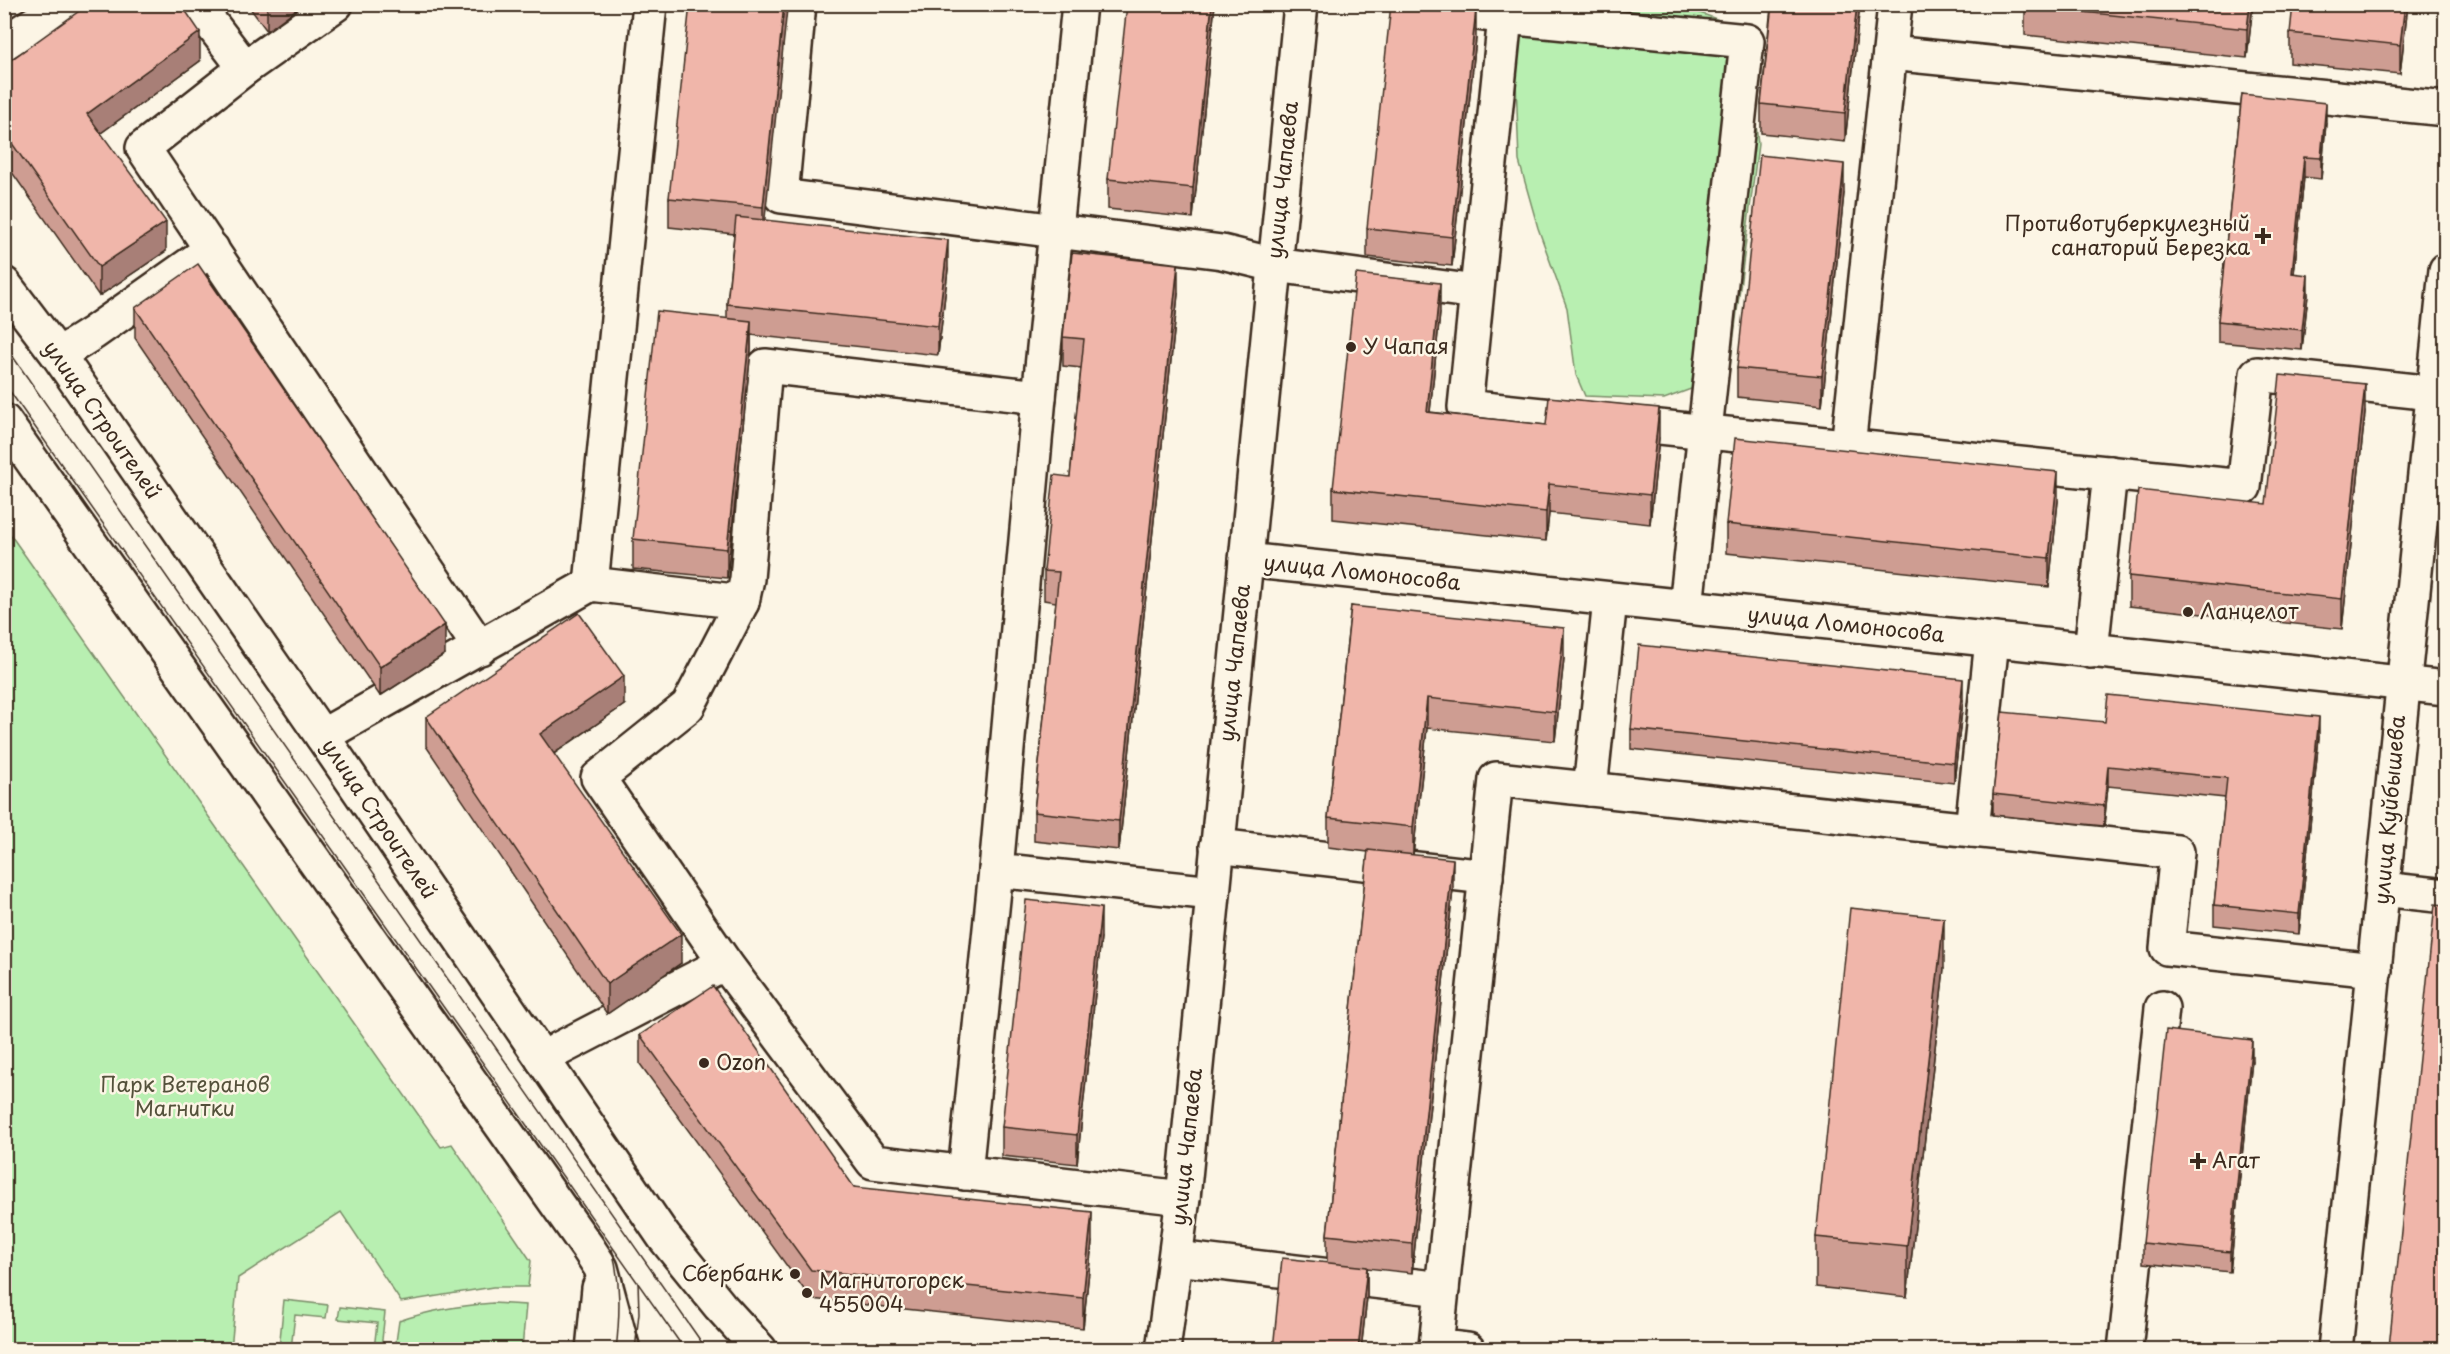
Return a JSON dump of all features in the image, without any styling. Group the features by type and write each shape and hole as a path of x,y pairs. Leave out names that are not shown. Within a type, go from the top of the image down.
{"street":[{"path":"4,43 65,4"},
{"path":"196,4 246,68"},
{"path":"336,4 246,68 143,148 480,648"},
{"path":"591,584 650,4"},
{"path":"798,4 781,196 1222,252 1275,265 1476,292"},
{"path":"965,1173 996,870 1039,397 1080,4"},
{"name":"улица Чапаева","path":"1148,1350 1164,1336 1183,1198 1301,4"},
{"path":"1416,4 1505,17 1747,41 1686,608"},
{"path":"1848,447 1895,4"},
{"path":"1505,17 1465,406 2244,487 2257,374 2433,393"},
{"path":"1890,53 2445,109"},
{"path":"57,355 93,333 212,249"},
{"name":"улица Куйбышева","path":"2335,1350 2375,970 2402,683 2434,496 2433,393 2445,270"},
{"name":"улица Строителей","path":"4,284 57,355 322,736 664,1237 720,1306 760,1350"},
{"path":"1039,397 765,366 747,579 742,602 688,706 598,778 725,963 873,1162 1183,1198"},
{"path":"4,421 565,1214 601,1268 624,1350"},
{"path":"2091,651 2110,473"},
{"name":"улица Ломоносова","path":"1246,560 2445,688"},
{"path":"322,736 591,584 742,602"},
{"path":"1590,789 1610,600"},
{"path":"1972,830 1992,640"},
{"path":"1468,1350 1436,1346 1496,778 2177,852 2167,948 2375,970"},
{"path":"1217,846 1486,877"},
{"path":"996,870 1213,893"},
{"path":"2382,889 2445,896"},
{"path":"543,1060 559,1049 725,963"},
{"path":"2125,1350 2162,1008"},
{"path":"1176,1258 1442,1289"},
{"path":"593,1350 601,1268"}],"green space":[{"path":"1633,4 1695,11 1751,32 1752,87 1758,144 1729,375 1664,399 1585,396 1576,375 1567,308 1538,228 1519,161 1514,29 1516,5"},
{"name":"Парк Ветеранов Магнитки","path":"5,527 441,1147 452,1144 531,1261 528,1287 493,1287 401,1302 341,1212 238,1278 231,1349 5,1349"},
{"path":"284,1300 328,1305 326,1318 295,1315 291,1349 279,1349"},
{"path":"493,1303 526,1305 522,1349 395,1349 399,1321 445,1309"},
{"path":"340,1307 385,1312 381,1349 374,1349 377,1323 338,1319"}],"building":[{"path":"89,4 181,4 200,32 87,114 166,222 99,267 4,132 4,65"},
{"path":"690,4 784,4 763,207 669,198"},
{"path":"1127,4 1212,4 1193,188 1108,179"},
{"path":"1391,4 1434,4 1476,9 1452,237 1367,228"},
{"path":"1772,4 1857,4 1845,113 1761,104"},
{"path":"2025,4 2250,4 2247,29 2025,6"},
{"path":"2293,4 2405,4 2400,45 2290,33"},
{"name":"Противотуберкулезный санаторий Березка","path":"2242,94 2326,103 2321,158 2304,157 2292,273 2308,275 2302,330 2218,321"},
{"path":"1760,155 1844,164 1822,376 1737,368"},
{"path":"736,217 948,240 938,326 727,304"},
{"path":"1072,253 1178,264 1119,821 1034,812 1059,572 1044,571 1054,475 1070,477 1084,339 1063,337"},
{"path":"198,264 445,625 380,667 135,308"},
{"path":"1356,274 1440,283 1427,412 1546,425 1549,397 1659,408 1650,495 1549,484 1546,512 1333,489"},
{"path":"657,311 751,321 727,549 633,539"},
{"path":"2280,375 2365,384 2342,599 2129,576 2138,490 2266,504"},
{"path":"1735,438 2058,472 2049,558 1726,524"},
{"path":"1351,606 1564,628 1555,712 1427,698 1413,827 1328,818"},
{"path":"579,613 624,676 540,734 681,934 607,984 426,717"},
{"path":"1639,645 1963,679 1954,763 1631,729"},
{"path":"2108,695 2319,717 2299,914 2214,905 2227,778 2108,766 2104,806 1993,794 2002,712 2105,722"},
{"path":"2445,806 2445,849 2441,848"},
{"path":"1368,850 1453,859 1412,1244 1327,1235"},
{"path":"1026,900 1101,908 1077,1135 1002,1127"},
{"path":"2435,904 2445,905 2445,1350 2414,1350 2389,1347"},
{"path":"1850,908 1944,918 1907,1246 1816,1237"},
{"path":"713,986 854,1187 1092,1212 1083,1298 811,1270 640,1035"},
{"name":"Агат","path":"2166,1030 2252,1040 2230,1252 2143,1243"},
{"path":"1282,1258 1367,1267 1358,1350 1273,1350"}],"tram line":[{"path":"4,344 707,1350"},
{"path":"4,383 685,1350"},
{"path":"612,1249 619,1299 616,1350"},
{"path":"635,1350 639,1313 638,1282"}],"place":[{"name":"Противотуберкулезный санаторий Березка","path":"2263,236"},
{"name":"У Чапая","path":"1351,347"},
{"name":"Ланцелот","path":"2188,612"},
{"name":"Ozon","path":"704,1063"},
{"name":"Агат","path":"2198,1161"},
{"name":"Сбербанк","path":"795,1274"},
{"name":"Магнитогорск 455004","path":"807,1293"}]}
